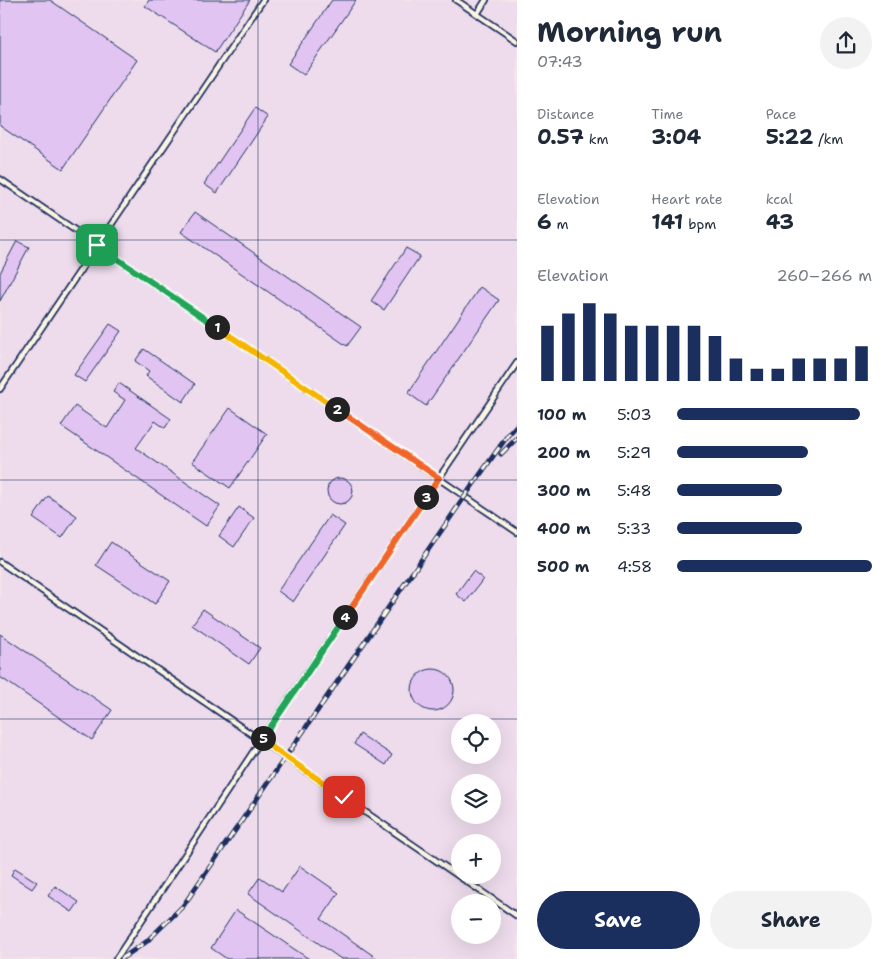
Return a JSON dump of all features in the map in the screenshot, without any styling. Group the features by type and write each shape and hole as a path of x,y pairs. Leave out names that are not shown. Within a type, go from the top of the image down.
{"lane":[{"path":"0,389 263,0"},
{"path":"456,0 517,41"},
{"path":"477,14 486,0"},
{"path":"0,179 517,532"},
{"path":"116,959 261,740 517,363"},
{"path":"0,562 517,916"}],"shaded area":[{"path":"0,0 517,0 517,959 0,959"}],"building":[{"path":"0,0 50,0 137,60 63,169 0,126"},
{"path":"149,0 250,0 215,52 145,6"},
{"path":"332,0 356,0 304,75 288,64"},
{"path":"255,108 268,117 217,193 204,184"},
{"path":"195,212 361,327 347,346 181,232"},
{"path":"17,241 29,247 0,301 0,273"},
{"path":"406,248 420,256 384,310 371,301"},
{"path":"480,287 499,300 426,406 408,393"},
{"path":"110,324 121,331 85,382 74,375"},
{"path":"144,349 195,384 183,402 146,376 149,371 135,361"},
{"path":"119,383 171,419 165,428 155,421 136,448 220,506 206,526 61,426 75,406 107,428 125,400 113,392"},
{"path":"230,408 267,434 230,488 192,462"},
{"path":"340,478 349,482 353,491 349,500 340,504 331,500 327,491 331,482"},
{"path":"48,496 77,516 62,538 33,518"},
{"path":"239,507 254,518 234,547 219,536"},
{"path":"330,515 345,525 293,602 278,591"},
{"path":"111,542 170,581 155,604 96,565"},
{"path":"473,571 483,579 466,602 456,594"},
{"path":"203,609 260,648 249,664 192,625"},
{"path":"0,634 112,710 92,740 0,677"},
{"path":"429,669 437,669 448,675 454,690 448,705 437,711 429,711 418,705 412,694 412,686 418,675"},
{"path":"360,734 392,755 386,765 354,744"},
{"path":"300,866 339,893 321,919 378,959 341,959 248,894 260,877 282,892"},
{"path":"15,868 37,882 32,889 11,875"},
{"path":"55,886 79,902 72,912 48,896"},
{"path":"236,910 309,959 227,959 211,948"}],"railway":[{"path":"121,959 146,942 183,906 470,489 517,425"},
{"path":"501,454 517,438"}],"route":[{"path":"97,245 439,478 261,740 344,797"}]}
